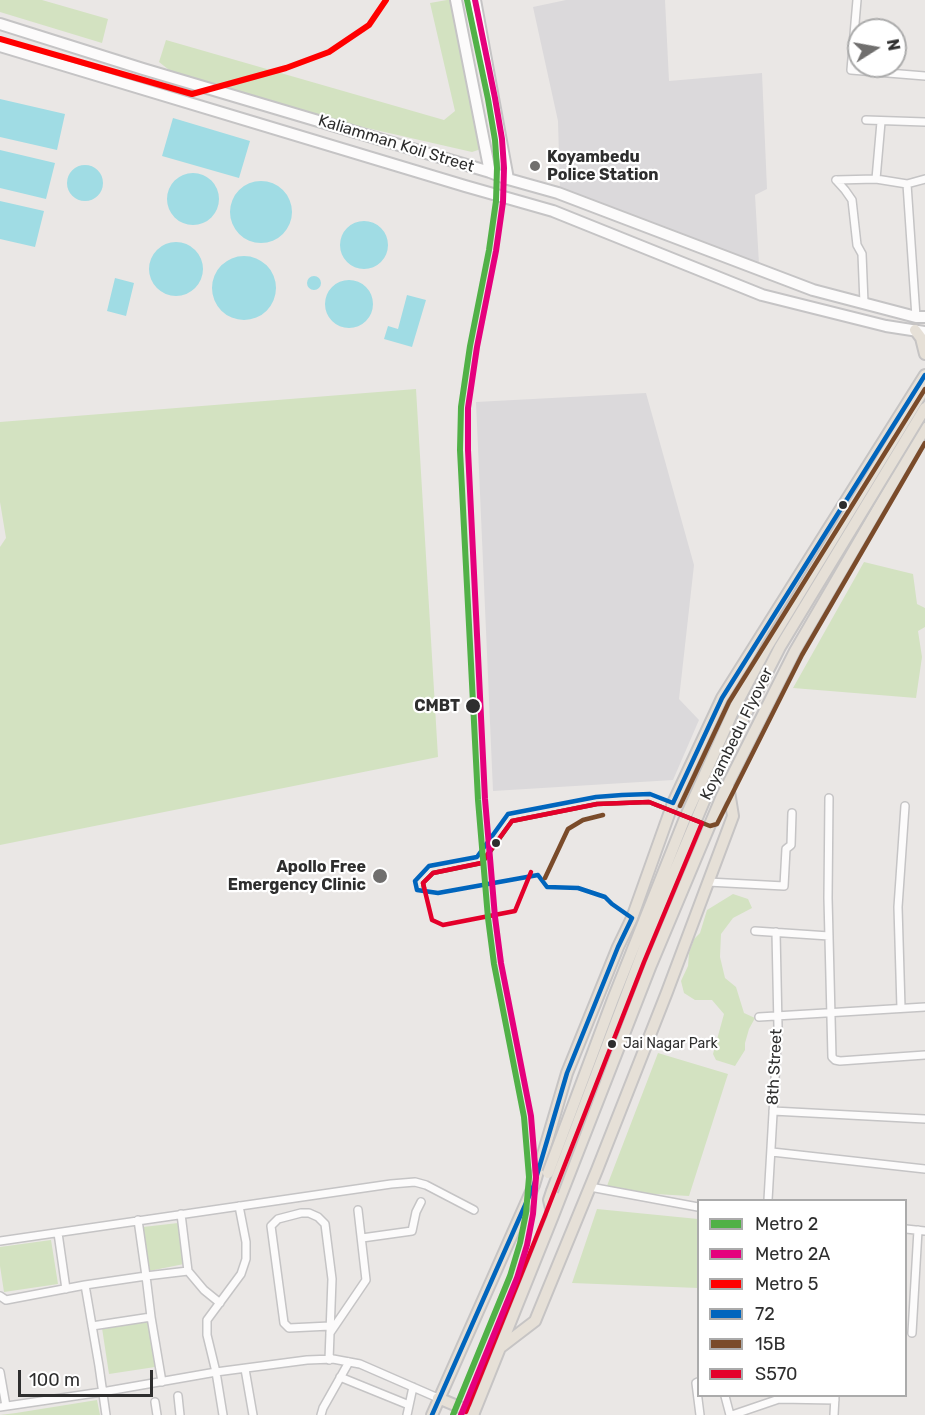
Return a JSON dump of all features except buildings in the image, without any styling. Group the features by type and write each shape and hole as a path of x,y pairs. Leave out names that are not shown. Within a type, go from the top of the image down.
{"main road":[{"path":"456,0 490,172"},
{"path":"475,0 508,179"},
{"name":"Kaliamman Koil Street","path":"0,24 558,193 813,290 921,317"},
{"name":"Kaliamman Koil Street","path":"0,46 553,211 762,295 886,326 920,331"},
{"path":"920,331 925,354"},
{"path":"432,1415 534,1185 567,1073 632,918 673,803 722,698 924,380 925,359"},
{"name":"Koyambedu Flyover","path":"534,1185 544,1180 548,1173 680,829 736,705 767,646 924,380"},
{"name":"Koyambedu Flyover","path":"553,1216 549,1200 552,1191 660,906 716,775 780,647 925,408"},
{"path":"438,1398 474,1414 653,959 728,784 795,651 925,428"},
{"path":"794,585 822,604"},
{"path":"501,1347 535,1321 590,1187 733,816 728,784"},
{"path":"673,803 712,819"},
{"path":"618,947 653,959"}],"street":[{"path":"857,0 851,70 925,76"},
{"path":"866,120 925,122"},
{"path":"876,179 881,122"},
{"path":"864,303 862,254 857,245 852,200 836,180 876,179 907,184 925,179"},
{"path":"907,184 921,317"},
{"path":"829,798 832,1057 835,1060 925,1055"},
{"path":"901,1008 898,907 905,806"},
{"path":"708,882 784,886 786,849 791,845 792,813"},
{"path":"755,931 829,936"},
{"name":"8th Street","path":"768,1199 778,1027 776,932"},
{"path":"759,1017 925,1007"},
{"path":"773,1111 925,1119"},
{"path":"772,1152 925,1169"},
{"path":"0,1241 414,1182 426,1185 474,1210"},
{"path":"590,1187 697,1207"},
{"path":"362,1238 412,1231 416,1212 421,1202"},
{"path":"223,1415 207,1335 207,1320 241,1274 246,1259 246,1242 239,1206"},
{"path":"330,1330 366,1280 358,1210"},
{"path":"329,1360 333,1280 325,1224 318,1217 309,1213 278,1219 271,1226 284,1323 289,1328 330,1330"},
{"path":"181,1214 188,1271 204,1290 220,1303"},
{"path":"138,1220 162,1382"},
{"path":"907,1229 922,1230 912,1333"},
{"path":"58,1233 66,1289"},
{"path":"0,1298 6,1300 85,1285 188,1271"},
{"path":"85,1285 106,1415"},
{"path":"92,1326 151,1317"},
{"path":"0,1372 3,1406 307,1360 360,1364 438,1398"},
{"path":"321,1415 348,1362"},
{"path":"245,1369 253,1415"},
{"path":"340,1377 409,1405"},
{"path":"407,1415 414,1387"},
{"path":"178,1396 180,1415"},
{"path":"698,1397 700,1415"},
{"path":"726,1397 731,1415 779,1399 835,1398 834,1415"},
{"path":"155,1402 157,1415"}],"shaded area":[{"path":"566,0 665,0 669,81 762,73 767,189 755,195 759,264 560,191 558,121 533,7"},
{"path":"646,393 694,565 679,699 699,720 673,780 493,791 476,402"}],"green space":[{"path":"0,0 42,0 108,19 102,43 0,12"},
{"path":"450,0 484,148 472,152 192,88 159,62 166,40 444,120 455,111 430,3"},
{"path":"416,389 438,757 0,845 0,547 6,538 0,502 0,422"},
{"path":"864,562 913,574 917,604 925,608 925,627 918,631 922,657 916,698 793,688"},
{"path":"733,894 748,899 752,908 733,918 721,934 720,957 725,978 736,987 744,1013 755,1018 749,1029 745,1050 735,1066 716,1060 713,1054 724,1014 712,1000 695,1000 684,993 681,981 688,966 689,953 694,939 700,933 707,910"},
{"path":"658,1053 728,1074 689,1196 605,1191"},
{"path":"597,1209 697,1219 697,1288 572,1283"},
{"path":"178,1223 184,1264 149,1271 143,1227"},
{"path":"51,1240 58,1284 4,1292 0,1247"},
{"path":"149,1321 155,1367 109,1374 102,1328"},
{"path":"97,1400 100,1415 0,1415 16,1413"}],"water":[{"path":"0,99 65,114 57,150 0,137"},
{"path":"173,118 250,141 239,178 162,156"},
{"path":"0,150 55,163 46,199 0,188"},
{"path":"85,165 98,170 103,183 98,196 85,201 72,196 67,183 72,170"},
{"path":"193,173 203,175 211,181 217,189 219,199 217,209 211,217 203,223 193,225 183,223 175,217 169,209 167,199 169,189 175,181 183,175"},
{"path":"261,181 283,190 292,212 283,234 261,243 239,234 230,212 239,190"},
{"path":"0,201 44,211 35,247 0,239"},
{"path":"359,221 369,221 381,228 388,240 388,250 381,262 369,269 359,269 344,258 340,250 340,240 351,225"},
{"path":"176,242 195,250 203,269 195,288 176,296 157,288 149,269 157,250"},
{"path":"238,256 250,256 267,265 274,276 276,288 274,300 267,311 250,320 238,320 226,315 217,306 212,294 212,282 217,270 226,261"},
{"path":"314,276 319,278 321,283 319,288 314,290 309,288 307,283 309,278"},
{"path":"115,278 134,283 126,316 107,311"},
{"path":"344,280 354,280 366,287 373,299 373,309 366,321 354,328 344,328 329,317 325,309 325,299 336,284"},
{"path":"407,295 426,300 412,347 384,339 388,326 398,329"}],"metro line":[{"name":"5","path":"0,39 192,94 286,68 329,52 369,25 386,0"},
{"name":"2","path":"453,1415 510,1276 526,1213 529,1177 524,1117 494,964 478,800 460,450 461,407 470,346 489,250 496,201 497,168 488,99 467,0"},
{"name":"2A","path":"461,1415 517,1278 533,1214 536,1177 531,1116 501,963 485,799 468,450 468,408 477,347 496,251 503,202 504,168 495,98 475,0"}],"transit line":[{"name":"72","path":"432,1415 534,1185 567,1073 632,918 605,897 578,888 547,887 538,875 438,893 417,890 415,881 429,866 477,857 508,814 596,797 622,795 650,794 673,803 722,698 925,375"},
{"name":"15B","path":"680,806 729,702 925,389"},
{"name":"15B","path":"424,888 423,883 433,873 482,863 512,821 597,804 649,802 710,826 717,824 802,655 925,443"},
{"name":"S570","path":"466,1412 644,962 702,823 649,802 597,804 512,821 481,863 433,873 423,883 432,920 443,925 515,911 531,872"},
{"name":"15B","path":"545,878 568,829 583,820 603,815"}],"place":[{"name":"Koyambedu Police Station","path":"535,166"},
{"name":"CMBT","path":"473,706"},
{"name":"Apollo Free Emergency Clinic","path":"380,876"},
{"name":"Jai Nagar Park","path":"612,1044"}]}
